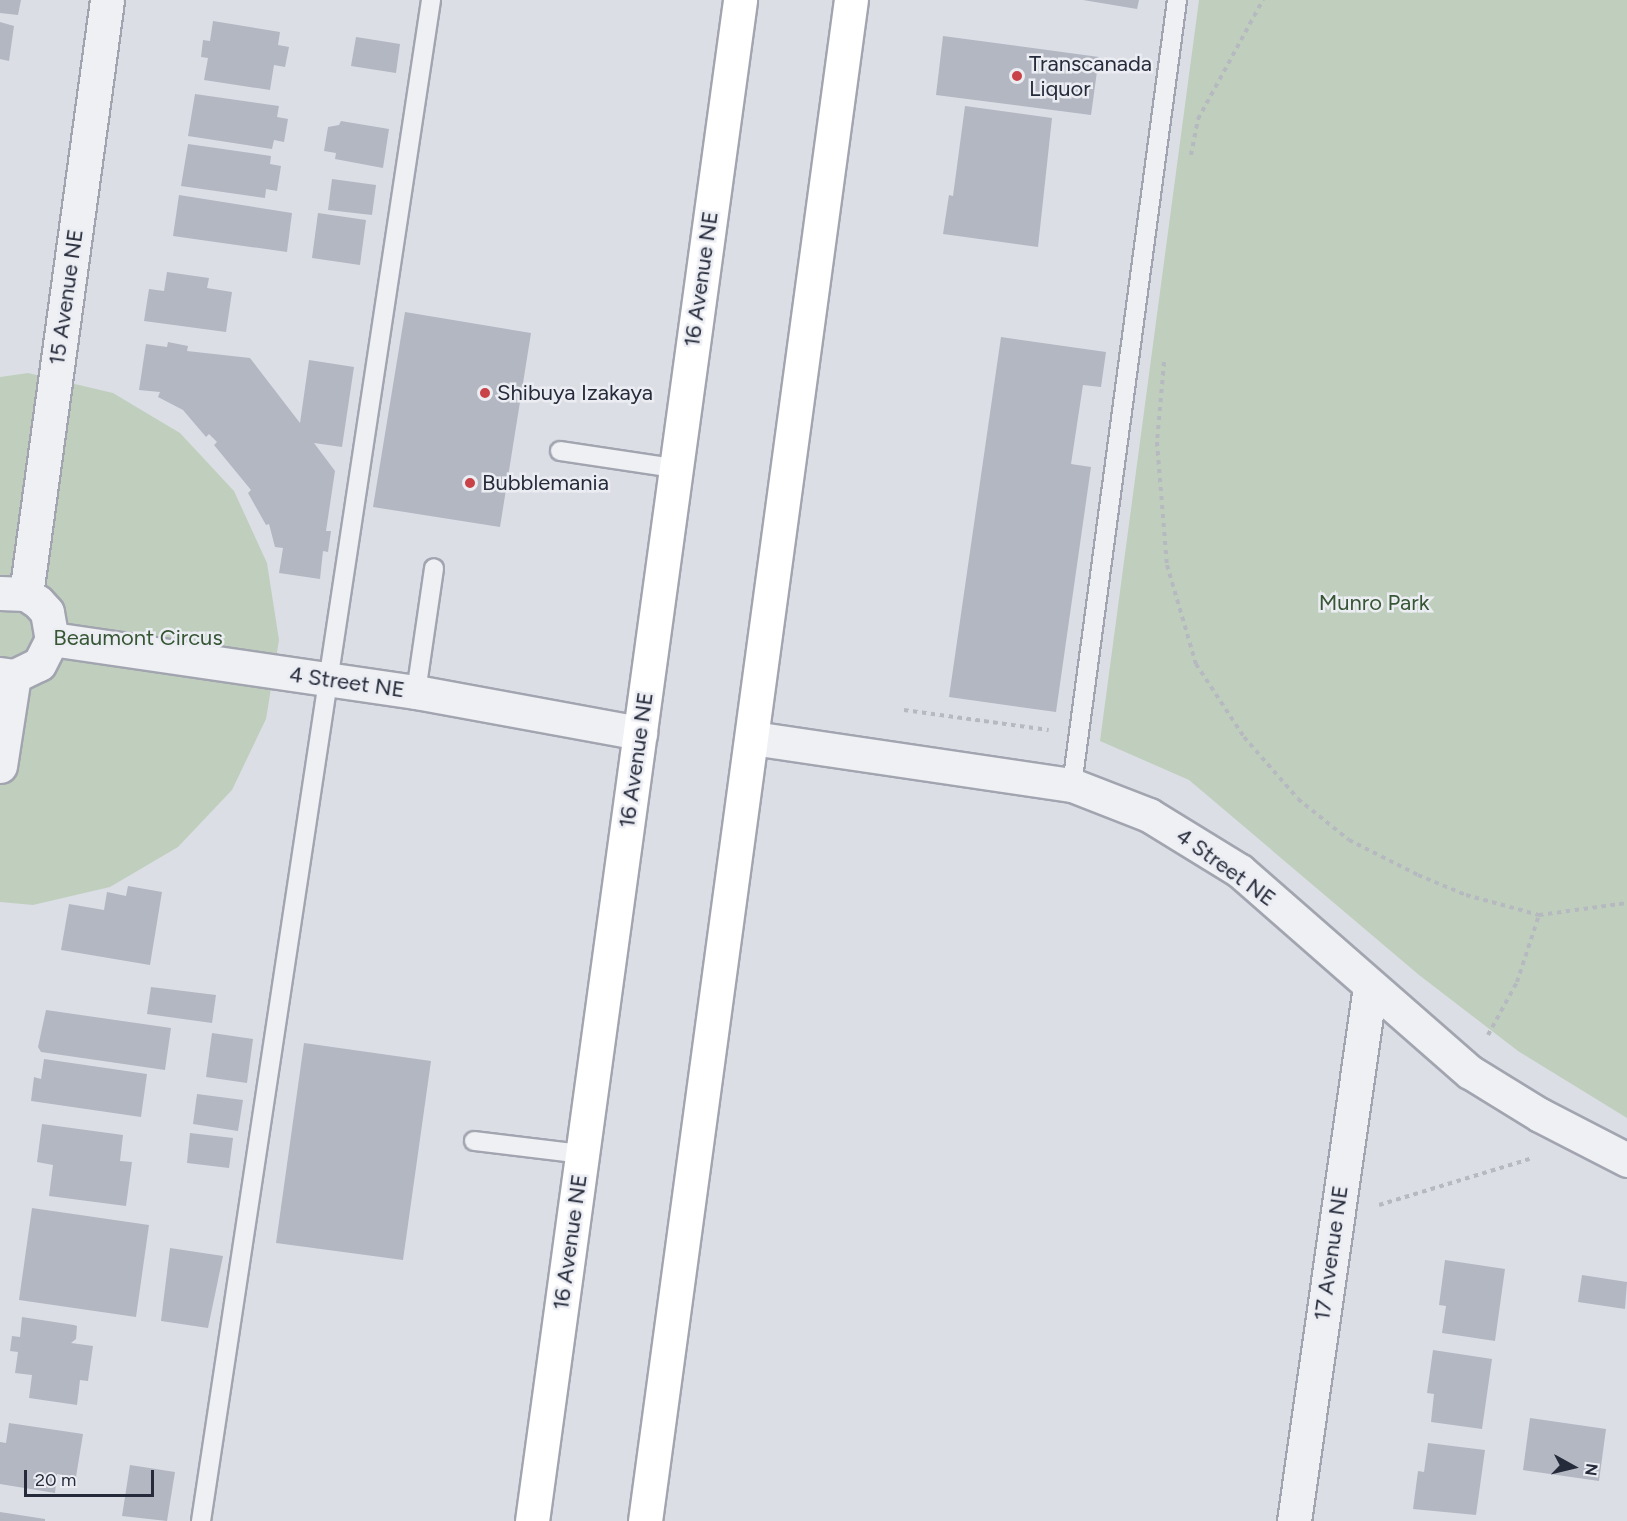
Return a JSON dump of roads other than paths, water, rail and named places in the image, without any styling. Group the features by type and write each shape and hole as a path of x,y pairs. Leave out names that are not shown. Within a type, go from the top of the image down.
{"highway":[{"name":"16 Avenue NE","path":"532,1521 674,468 741,0"},
{"path":"645,1521 753,738 851,0"}],"street":[{"name":"15 Avenue NE","path":"13,594 107,0"},
{"path":"0,766 7,675 39,664 52,639 47,612 13,594"},
{"name":"4 Street NE","path":"52,639 417,692 640,733"},
{"name":"4 Street NE","path":"753,738 1072,785 1140,811 1196,841 1240,871 1470,1072 1540,1115 1627,1160"},
{"name":"17 Avenue NE","path":"1294,1521 1370,986"}],"lane":[{"path":"201,1521 431,0"},
{"path":"1072,785 1177,0"},
{"path":"560,451 674,468"},
{"path":"417,692 434,568"},
{"path":"474,1141 582,1154"}],"place":[{"name":"Transcanada Liquor","path":"1017,76"},
{"name":"Shibuya Izakaya","path":"485,393"},
{"name":"Bubblemania","path":"470,483"}],"park label":[{"name":"Munro Park","path":"1374,603"},
{"name":"Beaumont Circus","path":"138,638"}]}
